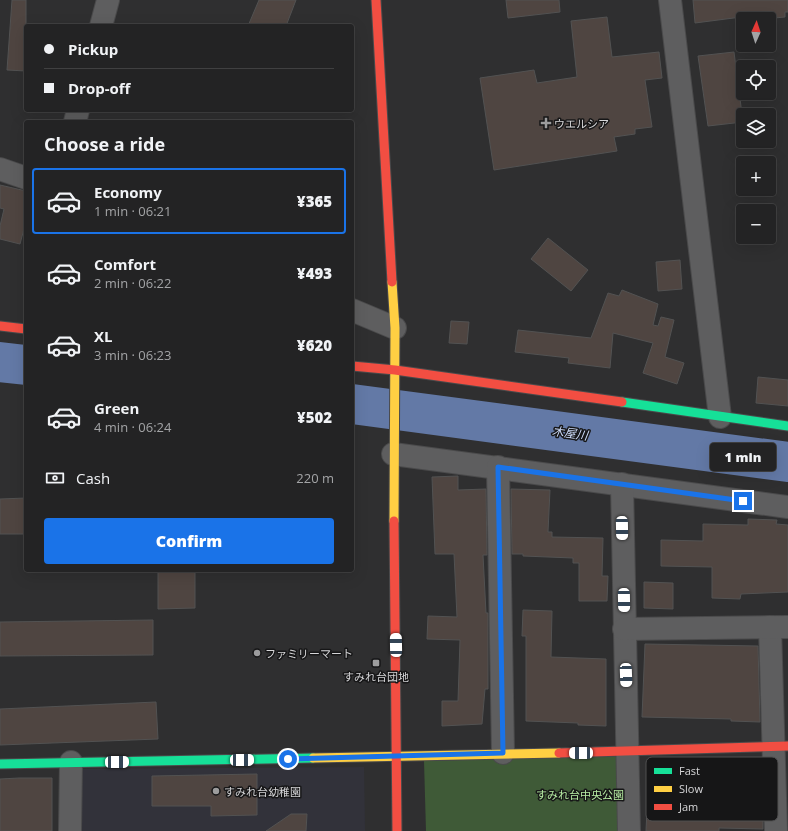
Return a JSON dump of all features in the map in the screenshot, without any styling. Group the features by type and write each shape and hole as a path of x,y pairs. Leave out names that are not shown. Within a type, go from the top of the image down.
{"street":[{"path":"102,24 108,0"},
{"path":"376,0 395,328 393,450 398,831"},
{"path":"670,0 720,417"},
{"path":"0,169 24,177"},
{"path":"354,311 395,328"},
{"path":"0,326 24,329"},
{"path":"354,366 395,370 788,426"},
{"path":"393,450 498,467 788,507"},
{"path":"498,467 503,753"},
{"path":"622,484 629,831"},
{"path":"624,629 779,627 781,747 778,797"},
{"path":"0,764 397,757 503,753 628,752 781,747"},
{"path":"70,831 71,762"},
{"path":"776,831 777,821"}],"shaded area":[{"path":"364,767 365,831 81,831 81,769"}],"green space":[{"name":"すみれ台中央公園","path":"616,756 619,831 426,831 424,761"}],"building":[{"path":"12,0 26,0 26,24 24,24 24,71 7,70"},
{"path":"259,0 296,0 287,24 249,24"},
{"path":"506,0 559,0 560,12 508,18"},
{"path":"693,0 788,0 788,12 785,12 785,17 776,18 776,12 736,12 736,18 695,23"},
{"path":"607,17 612,57 659,52 662,78 645,80 652,127 635,129 635,134 614,137 617,151 494,170 480,78 534,70 537,83 577,77 571,21"},
{"path":"734,52 736,68 736,100 740,100 741,108 736,108 736,123 708,126 698,56"},
{"path":"0,185 24,191 24,229 20,244 0,239 0,226 4,209 0,208"},
{"path":"548,238 588,270 571,291 531,259"},
{"path":"680,260 682,289 658,291 656,262"},
{"path":"622,290 658,304 653,325 658,326 661,317 674,320 665,357 684,363 677,384 643,373 653,343 613,333 610,368 568,363 569,358 515,352 518,330 591,338 608,293 619,296"},
{"path":"451,321 469,322 467,344 449,343"},
{"path":"758,377 788,380 788,406 756,403"},
{"path":"458,476 458,490 486,489 487,555 483,555 486,613 488,613 488,689 485,689 482,724 442,726 442,701 458,701 460,640 427,639 428,616 457,617 454,554 435,554 432,477"},
{"path":"511,489 550,490 548,532 552,532 552,537 603,538 602,576 608,576 607,601 579,601 579,563 573,563 573,558 523,556 523,554 512,554"},
{"path":"24,498 24,534 0,534 0,499"},
{"path":"748,519 777,520 776,524 788,525 788,592 741,594 740,599 712,598 712,567 661,566 661,540 703,541 703,524 748,525"},
{"path":"158,572 195,572 195,608 158,609"},
{"path":"644,582 673,583 673,609 644,608"},
{"path":"523,610 552,611 551,657 606,659 606,726 578,725 578,723 526,721 526,636 522,636"},
{"path":"153,620 153,655 0,656 0,622"},
{"path":"645,644 758,646 760,722 731,721 731,719 642,717"},
{"path":"156,702 158,739 0,745 0,709"},
{"path":"257,774 257,815 211,816 211,806 152,806 152,776"},
{"path":"52,778 52,831 0,831 0,779"},
{"path":"291,814 307,814 306,831 266,831"},
{"path":"646,821 763,821 763,829 719,828 719,831 646,831"}],"waterway":[{"name":"木屋川","path":"0,362 24,365"},
{"name":"木屋川","path":"354,404 788,462"}],"traffic: fast":[{"path":"622,402 788,426"},
{"path":"0,764 313,758"}],"traffic: slow":[{"path":"392,282 395,328 394,521"},
{"path":"313,758 559,753"}],"traffic: jam":[{"path":"376,0 392,282"},
{"path":"0,326 24,329"},
{"path":"354,366 395,370 622,402"},
{"path":"394,521 397,831"},
{"path":"559,753 788,746"}],"place":[{"name":"ウエルシア","path":"546,123"},
{"name":"ファミリーマート","path":"257,653"},
{"name":"すみれ台団地","path":"376,663"},
{"name":"すみれ台幼稚園","path":"216,791"}],"route":[{"path":"288,759 503,753 498,467 743,501"}]}
